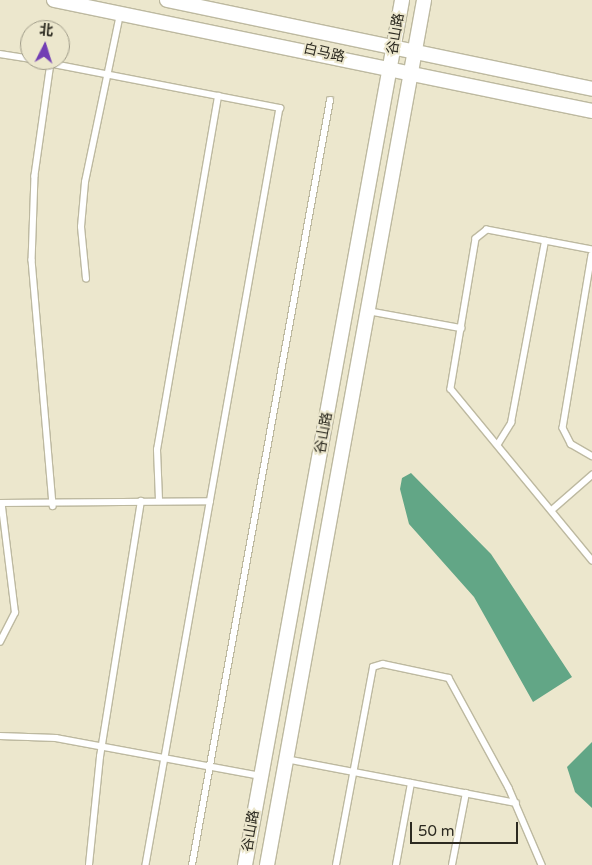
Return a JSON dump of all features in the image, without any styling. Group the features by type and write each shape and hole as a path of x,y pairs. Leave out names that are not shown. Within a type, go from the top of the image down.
{"street":[{"name":"白马路","path":"54,0 592,111"},
{"name":"白马路","path":"168,0 592,90"},
{"name":"谷山路","path":"245,865 402,0"},
{"name":"谷山路","path":"267,865 424,0"}],"lane":[{"path":"86,279 82,205 120,13"},
{"path":"0,54 20,58"},
{"path":"70,68 280,108 146,865"},
{"path":"50,70 36,167 32,260 53,506"},
{"path":"159,500 157,450 218,96"},
{"path":"192,865 330,100"},
{"path":"592,250 487,230 476,239 452,393 553,508 592,560"},
{"path":"498,444 511,424 545,241"},
{"path":"592,256 563,428 571,444 592,456"},
{"path":"368,310 461,328"},
{"path":"553,508 592,475"},
{"path":"0,642 15,613 1,505 53,506 159,500 210,501"},
{"path":"89,865 102,747 141,501"},
{"path":"336,865 374,667 383,664 449,678 516,803 542,865"},
{"path":"0,736 40,736 261,776"},
{"path":"286,759 516,803"},
{"path":"396,865 411,783"},
{"path":"452,865 466,793"}],"shaded area":[{"path":"411,473 491,554 572,677 533,702 474,597 409,524 400,489 402,478"},
{"path":"592,742 592,808 575,792 567,767"}]}
